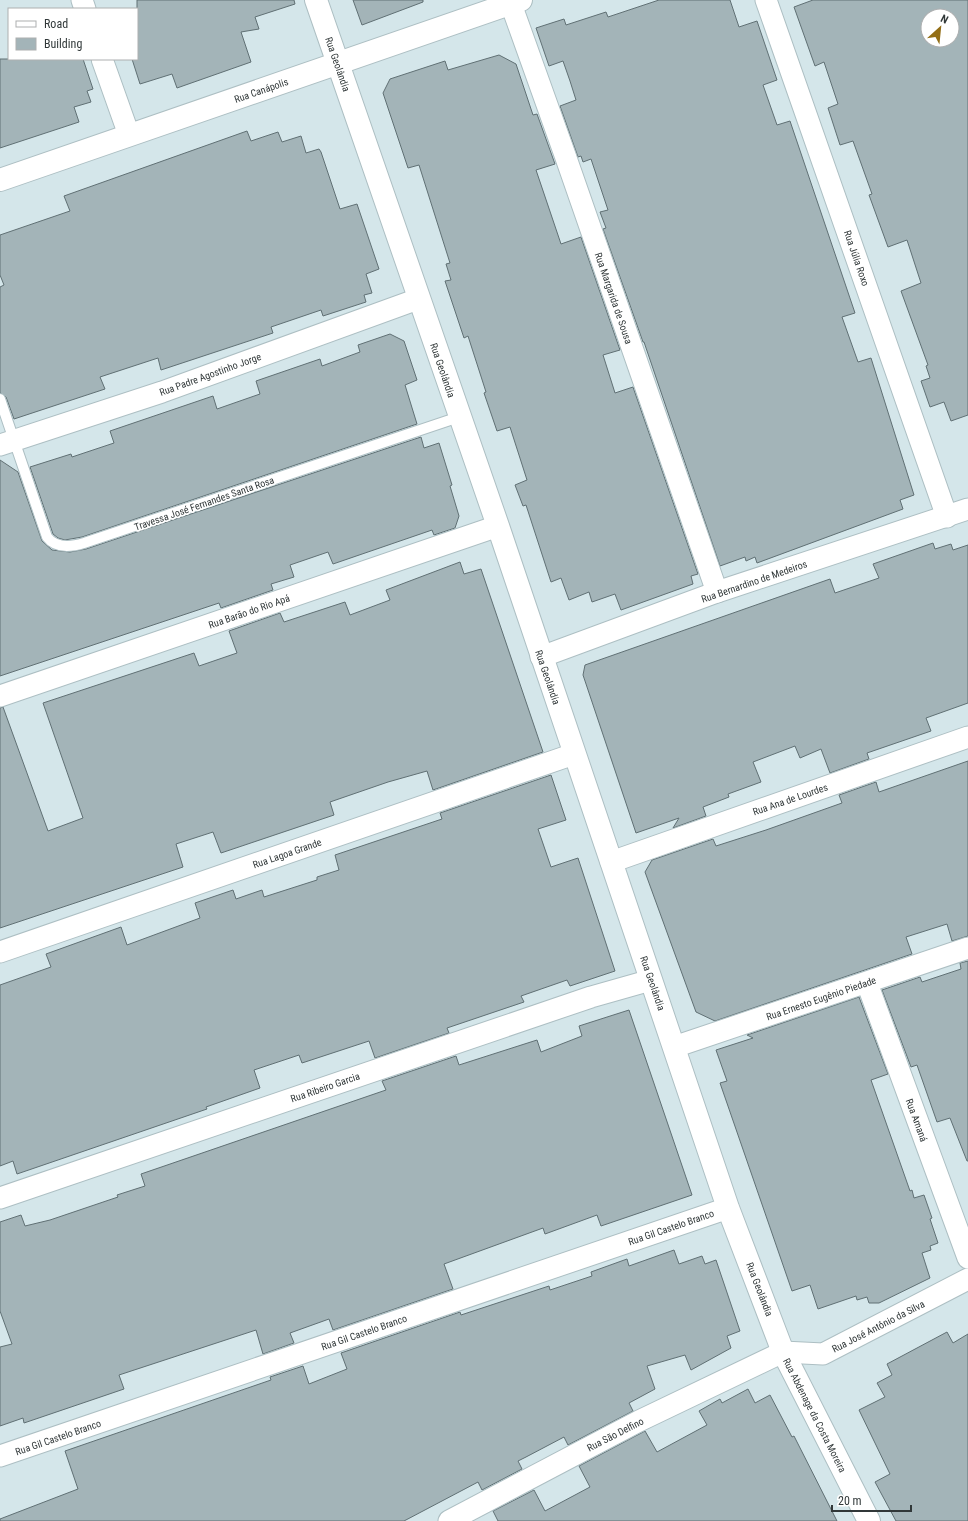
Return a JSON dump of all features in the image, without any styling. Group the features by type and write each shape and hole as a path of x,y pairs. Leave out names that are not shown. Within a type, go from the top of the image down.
{"street":[{"name":"Rua Geolândia","path":"316,0 418,299 498,526 728,1208 783,1352"},
{"name":"Rua Júlia Roxo","path":"766,0 947,517"},
{"name":"Rua Canápolis","path":"0,180 516,2"},
{"name":"Rua Margarida de Sousa","path":"516,2 565,155 717,592"},
{"path":"102,60 129,135"},
{"name":"Rua Padre Agostinho Jorge","path":"7,442 162,392 418,299"},
{"name":"Rua Bernardino de Medeiros","path":"541,657 717,592 968,509"},
{"name":"Rua Barão do Rio Apá","path":"0,696 498,526"},
{"name":"Rua Ana de Lourdes","path":"611,862 968,737"},
{"name":"Rua Lagoa Grande","path":"0,952 574,754"},
{"name":"Rua Ernesto Eugênio Piedade","path":"674,1047 968,948"},
{"name":"Rua Ribeiro Garcia","path":"0,1198 591,997 651,980"},
{"name":"Rua Amaná","path":"867,983 968,1258"},
{"name":"Rua Gil Castelo Branco","path":"0,1456 728,1208"},
{"name":"Rua José Antônio da Silva","path":"783,1352 823,1354 968,1279"},
{"name":"Rua São Delfino","path":"450,1521 638,1421 783,1352"},
{"name":"Rua Abdenage da Costa Moreira","path":"783,1352 869,1521"}],"lane":[{"name":"Travessa José Fernandes Santa Rosa","path":"0,399 7,442 47,537 51,542 72,547 460,417"}],"building":[{"path":"137,0 294,0 295,4 255,17 259,29 241,32 251,62 177,88 172,74 140,84 132,60 138,60"},
{"path":"353,0 423,0 423,2 362,25"},
{"path":"659,0 730,0 739,27 757,21 777,80 763,85 777,125 790,121 855,313 842,317 858,362 871,358 914,495 900,500 903,509 757,563 755,557 746,561 745,557 720,566 644,342 603,229 606,228 600,212 608,210 591,159 583,162 581,156 578,157 560,106 576,100 570,81 563,61 549,66 536,28 564,19 566,25 606,12 608,17"},
{"path":"813,0 968,0 968,415 951,421 944,402 930,407 921,381 930,378 926,366 928,365 901,291 921,283 907,240 888,247 869,195 872,194 853,141 840,145 828,108 838,104 824,62 815,66 794,7"},
{"path":"499,55 516,64 533,115 537,114 555,164 536,170 561,244 581,237 620,350 603,355 615,393 633,387 698,574 691,576 693,584 621,610 615,594 592,602 589,592 569,600 561,578 551,582 526,505 523,506 515,485 527,480 510,427 497,431 484,393 486,392 468,336 464,338 445,281 451,280 446,264 450,263 419,165 408,168 383,93 390,79 445,61 448,70"},
{"path":"0,59 83,60 93,89 87,91 91,102 74,107 79,122 0,148"},
{"path":"247,131 251,141 278,132 282,142 301,136 306,153 319,149 340,209 357,204 379,269 366,274 372,293 364,295 366,302 323,316 321,310 271,327 273,333 161,370 158,358 100,377 105,389 14,419 6,397 0,393 0,287 4,285 0,275 0,235 70,211 64,196"},
{"path":"390,334 404,341 417,380 405,385 417,424 82,537 65,540 58,538 53,534 30,467 71,454 72,457 114,443 110,431 213,396 217,409 260,394 256,381 320,359 322,366 360,352 358,345"},
{"path":"421,437 424,448 439,443 452,485 450,486 459,516 455,528 434,535 432,530 333,564 328,552 290,565 294,577 271,584 273,590 221,608 219,603 0,676 0,460 18,472 42,541 52,550 70,552 86,549"},
{"path":"933,543 935,549 951,544 953,550 968,545 968,703 926,718 931,731 867,753 869,759 830,773 821,749 800,758 795,746 753,762 761,782 728,794 729,797 703,807 706,816 673,828 679,818 636,833 583,675 585,665 830,579 835,593 879,578 873,564"},
{"path":"460,562 464,574 481,569 543,752 433,790 427,771 388,782 330,802 334,815 221,853 213,832 176,844 183,867 0,928 0,708 3,707 48,831 83,818 43,703 194,653 199,666 237,653 229,631 280,613 284,622 345,602 350,615 390,600 386,590"},
{"path":"968,761 968,936 952,941 947,924 906,937 912,954 715,1021 696,1012 645,872 652,860 713,839 716,846 766,830 842,803 839,795 876,782 879,792"},
{"path":"551,775 566,820 538,829 551,867 578,858 615,971 570,986 567,980 521,996 524,1002 447,1028 449,1033 375,1058 369,1041 302,1063 299,1055 254,1070 260,1088 206,1107 207,1109 17,1174 13,1161 0,1166 0,985 51,967 46,954 121,927 127,945 200,918 195,903 233,890 236,899 262,890 264,897 317,880 317,877 339,870 335,855 442,819 440,813"},
{"path":"968,961 967,1161 950,1118 937,1122 917,1065 911,1067 882,990 920,977 922,982 961,969 960,963"},
{"path":"859,997 888,1074 871,1080 910,1191 912,1190 914,1198 924,1195 932,1218 930,1219 938,1243 930,1246 931,1250 922,1253 930,1278 879,1303 869,1303 867,1297 857,1300 856,1296 818,1309 810,1285 792,1291 720,1083 727,1081 716,1050 753,1038 747,1035"},
{"path":"629,1010 692,1195 601,1226 597,1215 545,1234 543,1228 444,1264 453,1289 333,1330 329,1319 290,1333 294,1343 263,1354 256,1330 119,1375 124,1389 24,1423 23,1418 0,1426 0,1347 12,1344 0,1311 0,1222 21,1215 25,1226 50,1220 118,1197 117,1195 145,1186 141,1174 386,1090 382,1081 456,1056 459,1065 537,1040 541,1052 582,1036 579,1026"},
{"path":"674,1250 679,1264 702,1256 705,1264 716,1260 740,1331 727,1336 731,1348 691,1370 685,1355 647,1366 655,1389 629,1403 633,1411 568,1445 564,1437 518,1461 522,1469 482,1490 478,1482 404,1521 0,1521 0,1519 78,1489 65,1451 271,1380 270,1377 303,1366 309,1384 347,1369 341,1353 460,1312 461,1315 549,1286 550,1290 592,1276 591,1272 627,1259 629,1266"},
{"path":"947,1332 953,1343 968,1334 968,1521 896,1521 875,1482 890,1474 859,1410 885,1397 877,1383 892,1375 887,1364"},
{"path":"748,1389 755,1403 770,1395 792,1437 794,1436 837,1521 498,1521 493,1511 534,1490 545,1511 590,1487 579,1466 645,1431 657,1452 707,1425 699,1411 720,1399 722,1403"}]}
